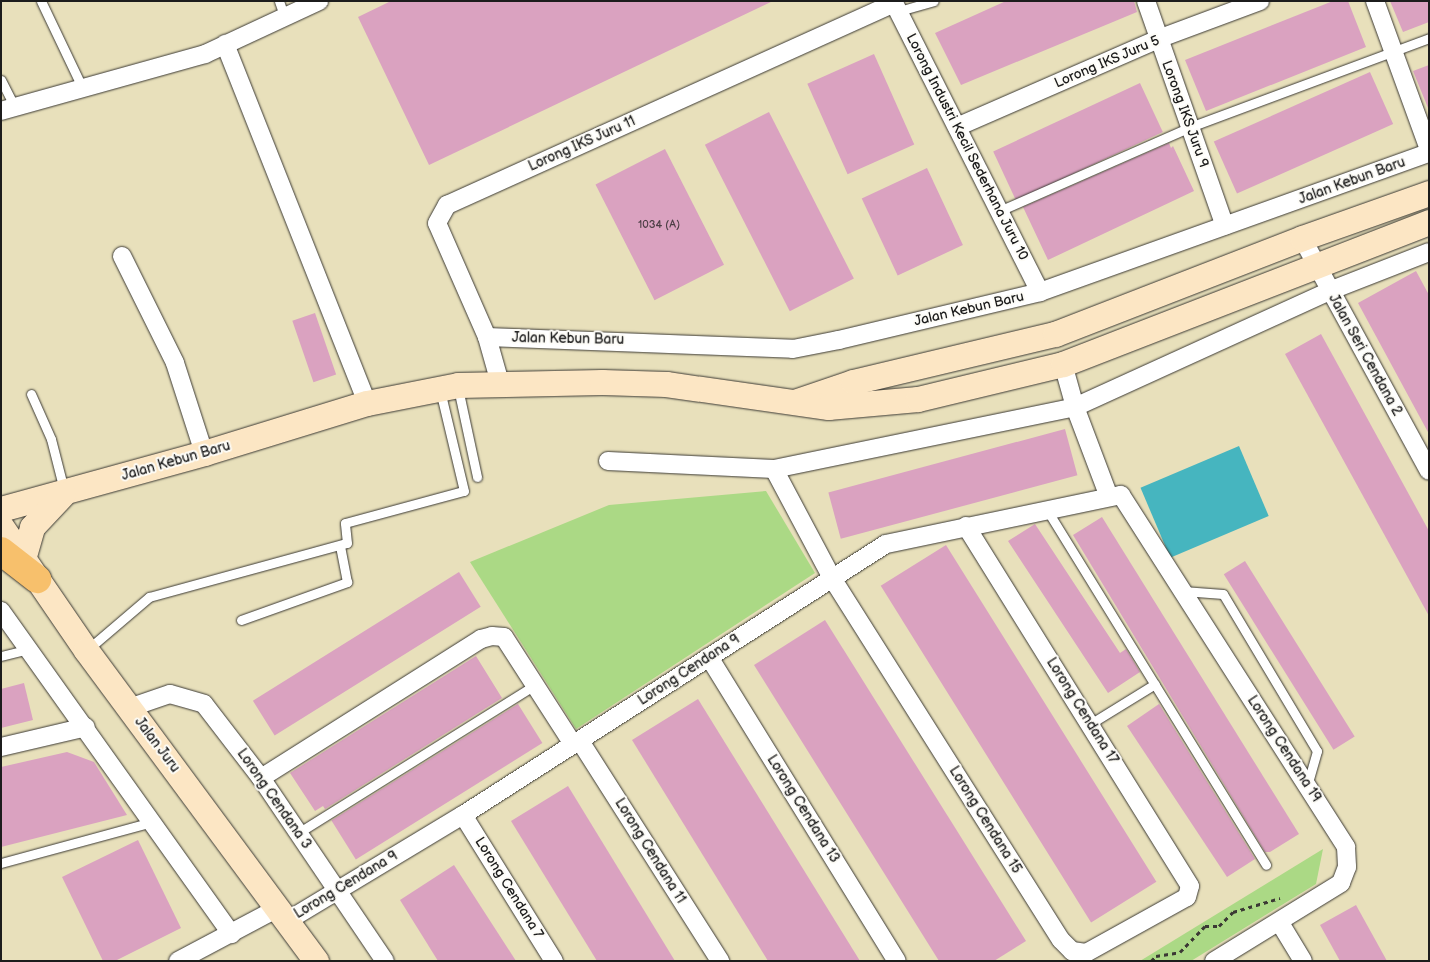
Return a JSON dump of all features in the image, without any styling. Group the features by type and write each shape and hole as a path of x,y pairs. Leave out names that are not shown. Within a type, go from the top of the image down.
{"street":[{"path":"8,109 83,90 205,54 286,18 319,1"},
{"name":"Lorong IKS Juru 9","path":"1146,1 1225,226"},
{"name":"Lorong IKS Juru 5","path":"957,127 1158,39 1260,1"},
{"path":"1375,1 1429,149"},
{"name":"Lorong Industri Kecil Sederhana Juru 10","path":"895,5 1040,292"},
{"name":"Lorong IKS Juru 11","path":"500,383 487,337 437,223 447,205 895,5"},
{"path":"225,44 367,403"},
{"name":"Jalan Kebun Baru","path":"487,337 793,349 1040,292 1429,153"},
{"name":"Jalan Kebun Baru","path":"797,401 853,382 1055,334 1302,238 1429,193"},
{"name":"Jalan Kebun Baru","path":"1,509 204,453 367,403 449,386 500,383 666,384 797,401 828,407 918,399 1064,364 1315,264 1429,222"},
{"name":"Jalan Seri Cendana 2","path":"1302,238 1329,291 1429,471"},
{"path":"608,461 774,469 1075,407 1329,291 1429,252"},
{"path":"122,256 175,363 204,453"},
{"name":"Lorong Cendana 19","path":"1064,364 1075,407 1115,496 1182,591 1346,848 1347,867 1341,883 1280,923 1214,961"},
{"name":"Lorong Cendana 15","path":"774,469 832,578 1061,940 1072,951 1086,954 1187,897"},
{"path":"20,563 32,527 64,492"},
{"name":"Lorong Cendana 9","path":"178,961 231,934 336,891 463,815 886,544 1115,496"},
{"name":"Jalan Juru","path":"1,526 20,563 130,708 316,961"},
{"name":"Lorong Cendana 17","path":"966,526 1185,876 1190,886 1187,897"},
{"path":"1,611 31,648 231,934"},
{"name":"Lorong Cendana 11","path":"261,778 481,639 504,637 535,685 577,743 720,961"},
{"name":"Lorong Cendana 13","path":"709,657 897,961"},
{"name":"Lorong Cendana 3","path":"130,708 170,694 204,704 261,778 385,961"},
{"path":"1,748 86,727"},
{"name":"Lorong Cendana 7","path":"463,815 554,961"},
{"path":"1280,923 1303,961"}],"lane":[{"path":"41,1 83,90"},
{"path":"279,1 286,18"},
{"path":"895,5 934,1"},
{"path":"999,211 1190,127 1429,38"},
{"path":"1,80 8,109"},
{"path":"449,386 477,477"},
{"path":"86,650 149,597 340,546 347,543 345,524 464,491 449,386"},
{"path":"31,394 51,439 64,492"},
{"path":"1046,510 1266,865"},
{"path":"241,620 347,582 340,546"},
{"path":"1182,591 1223,594 1317,751 1307,786"},
{"path":"1,656 31,648"},
{"path":"1090,724 1155,684"},
{"path":"298,833 535,685"},
{"path":"1,863 152,822"}],"path":[{"path":"1151,961 1156,956 1180,952 1205,926 1218,926 1233,912 1280,898"}],"green space":[{"path":"766,491 815,573 576,729 470,562 609,505"},
{"path":"1323,849 1316,884 1191,961 1140,961"}],"water":[{"path":"1239,446 1269,516 1170,558 1141,488"}],"building":[{"path":"391,1 773,1 429,165 358,17"},
{"path":"1006,1 1134,1 1137,12 961,85 935,33"},
{"path":"1333,1 1348,1 1366,47 1206,111 1185,60"},
{"path":"1390,1 1429,1 1429,22 1403,32"},
{"path":"874,54 914,144 848,174 807,84"},
{"path":"1429,65 1429,108 1428,108 1413,71"},
{"path":"1370,72 1393,124 1237,194 1214,142"},
{"path":"1140,83 1163,132 1016,200 993,151"},
{"path":"769,112 854,279 790,311 705,145"},
{"path":"1169,143 1171,148 1173,146 1194,191 1048,260 1023,207"},
{"path":"665,149 724,265 655,300 596,184"},
{"path":"927,168 963,245 898,275 862,198"},
{"path":"1416,271 1429,295 1429,434 1358,303"},
{"path":"315,313 336,374 313,382 292,321"},
{"path":"1321,334 1429,531 1429,616 1285,354"},
{"path":"1065,429 1077,475 841,539 828,492"},
{"path":"1102,517 1299,834 1270,852 1265,852 1073,535"},
{"path":"1035,524 1120,653 1126,649 1140,672 1108,693 1008,541"},
{"path":"946,545 1156,882 1091,922 881,586"},
{"path":"1245,561 1355,737 1333,750 1224,574"},
{"path":"459,572 481,607 275,736 253,701"},
{"path":"825,620 1026,941 994,961 939,961 754,665"},
{"path":"476,656 502,698 325,809 323,806 315,811 290,773"},
{"path":"24,683 33,720 1,728 1,689"},
{"path":"698,699 860,961 768,961 632,740"},
{"path":"518,704 542,743 356,860 331,821"},
{"path":"1159,704 1255,859 1227,877 1127,726"},
{"path":"67,752 94,762 127,815 1,847 1,767"},
{"path":"568,786 675,961 597,961 511,821"},
{"path":"138,840 181,928 115,961 103,961 62,877"},
{"path":"454,865 516,961 438,961 400,900"},
{"path":"1356,905 1387,961 1340,961 1320,925"}]}
